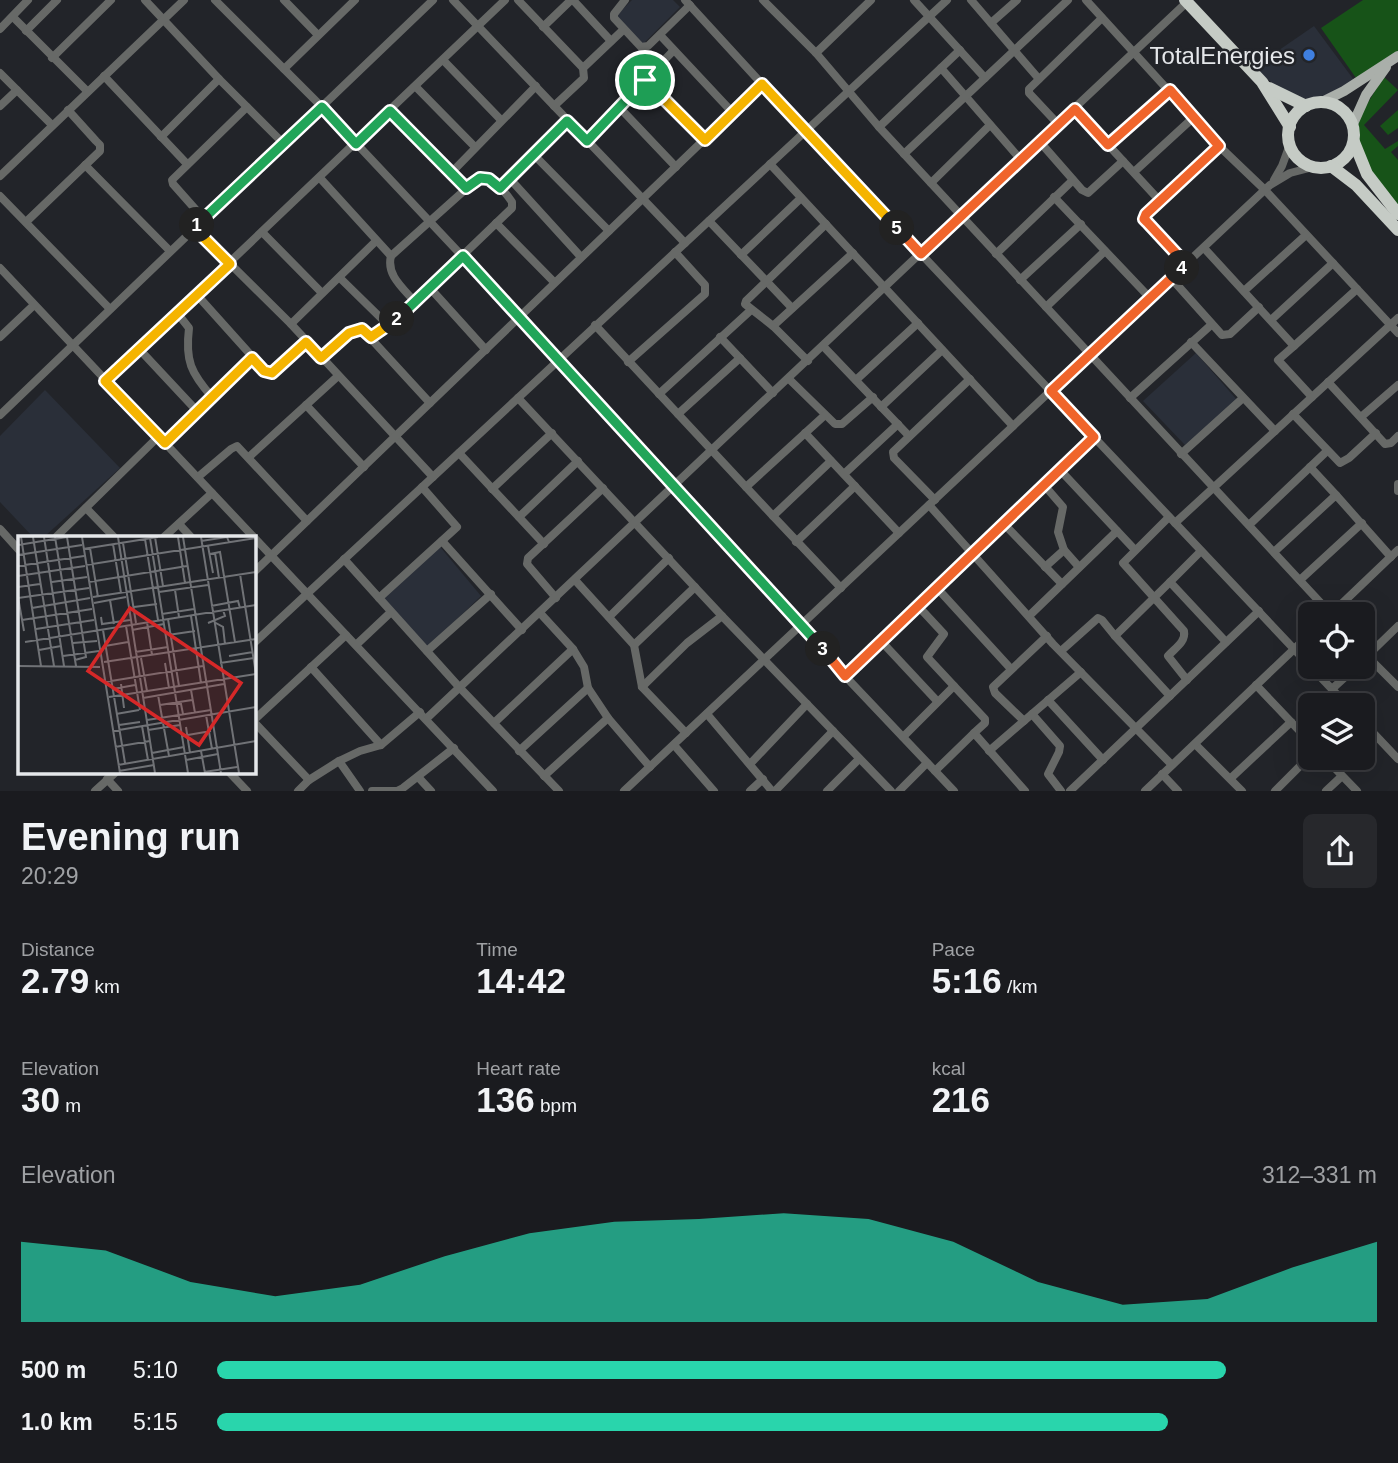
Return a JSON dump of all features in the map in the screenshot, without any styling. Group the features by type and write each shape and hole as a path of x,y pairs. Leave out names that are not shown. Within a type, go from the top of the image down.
{"highway":[{"path":"1186,1 1262,82 1277,93 1306,106"},
{"path":"1262,82 1290,127"},
{"path":"1354,142 1343,159 1331,166 1313,167 1296,157 1290,144 1290,127 1296,115 1306,106 1322,102 1341,108 1353,124 1354,142 1367,174 1398,214"},
{"path":"1331,166 1356,185 1398,230"}],"main road":[{"path":"1322,102 1395,58"},
{"path":"1353,124 1371,85 1395,58"}],"street":[{"path":"0,29 28,0"},
{"path":"26,31 57,0"},
{"path":"52,58 111,0"},
{"path":"145,0 283,143"},
{"path":"0,176 184,0"},
{"path":"215,0 322,107 463,256 673,488 802,624 845,676 954,791"},
{"path":"284,0 318,35"},
{"path":"284,69 355,0"},
{"path":"0,415 433,0"},
{"path":"453,0 685,243"},
{"path":"105,381 505,0"},
{"path":"518,0 583,68 584,78 554,106"},
{"path":"543,27 572,0 611,41"},
{"path":"624,0 614,13 614,19 641,47 648,46 660,36 687,3 1298,653"},
{"path":"763,0 816,53 879,127 1320,602"},
{"path":"816,53 871,0"},
{"path":"914,0 985,78"},
{"path":"256,641 947,0"},
{"path":"971,0 1039,79"},
{"path":"991,23 1017,0"},
{"path":"904,154 1068,0"},
{"path":"1086,0 1219,146 1267,188 1306,235 1398,334"},
{"path":"426,719 1135,53 1186,1"},
{"path":"13,17 87,91"},
{"path":"1058,124 1028,91 1102,18"},
{"path":"583,68 623,30"},
{"path":"660,36 733,113"},
{"path":"879,127 960,50"},
{"path":"587,141 673,51"},
{"path":"444,61 501,120"},
{"path":"940,68 1021,160"},
{"path":"0,73 52,125"},
{"path":"104,76 187,164"},
{"path":"161,137 219,79"},
{"path":"645,80 705,140"},
{"path":"256,570 762,84"},
{"path":"451,173 536,86"},
{"path":"416,87 475,147"},
{"path":"0,106 17,90"},
{"path":"1108,145 1170,90"},
{"path":"204,219 172,180 247,107"},
{"path":"619,107 676,167"},
{"path":"1075,109 1159,200"},
{"path":"26,222 100,151 100,145 68,110"},
{"path":"390,111 466,188"},
{"path":"1133,172 1194,117"},
{"path":"500,188 567,121"},
{"path":"931,183 990,125"},
{"path":"1040,142 1088,193 1123,161"},
{"path":"1267,188 1282,166 1290,144"},
{"path":"1186,264 1144,219 1159,200 1219,146"},
{"path":"534,155 609,231"},
{"path":"769,164 1013,426"},
{"path":"85,165 170,251"},
{"path":"624,791 1267,188 1290,173 1313,167"},
{"path":"320,178 391,256"},
{"path":"371,337 415,302 513,206 500,188 489,179 480,178 466,188 391,256 389,263 393,277 415,302"},
{"path":"510,179 581,257"},
{"path":"996,254 1073,180"},
{"path":"0,196 110,309"},
{"path":"1054,197 1150,298"},
{"path":"741,255 801,198"},
{"path":"709,221 792,308"},
{"path":"496,223 554,282"},
{"path":"1020,279 1081,224"},
{"path":"808,361 773,326 751,310 746,300 826,225"},
{"path":"194,228 290,324 433,477"},
{"path":"262,232 322,293"},
{"path":"1244,291 1306,235"},
{"path":"290,324 376,241"},
{"path":"1204,247 1294,346"},
{"path":"1046,307 1105,251"},
{"path":"628,362 705,294 705,285 675,252"},
{"path":"773,326 853,253"},
{"path":"1271,320 1333,263"},
{"path":"0,268 254,536"},
{"path":"340,278 388,326"},
{"path":"1171,278 1211,325 1226,336 1259,307"},
{"path":"430,288 486,349"},
{"path":"1312,397 1278,360 1357,289"},
{"path":"197,295 264,371 272,373 306,342"},
{"path":"1,334 34,305"},
{"path":"659,394 751,310"},
{"path":"178,314 188,328 187,355 194,376 212,397"},
{"path":"1187,680 1168,656 1181,643 1185,634 1124,566 1125,560 1213,488 1398,318"},
{"path":"856,380 918,323"},
{"path":"595,325 841,588"},
{"path":"1130,398 1211,325"},
{"path":"321,358 358,329 371,337 430,403"},
{"path":"720,337 773,393"},
{"path":"1191,342 1275,431"},
{"path":"823,346 909,436"},
{"path":"881,407 942,349"},
{"path":"140,350 197,411"},
{"path":"57,536 252,358"},
{"path":"678,414 740,358"},
{"path":"249,457 338,376"},
{"path":"789,379 835,424 842,424 873,397"},
{"path":"970,379 895,449 893,455 1061,652 1172,765"},
{"path":"1328,382 1385,443 1391,443 1398,436"},
{"path":"1362,417 1398,385"},
{"path":"519,398 722,616 891,791"},
{"path":"1181,454 1243,398"},
{"path":"306,405 364,467"},
{"path":"1293,414 1337,461 1345,462 1376,433"},
{"path":"746,487 825,415"},
{"path":"844,474 898,424"},
{"path":"492,489 552,433"},
{"path":"805,433 900,533"},
{"path":"845,676 1094,437"},
{"path":"198,477 236,446 307,521"},
{"path":"1248,525 1327,451"},
{"path":"458,453 544,544"},
{"path":"519,517 578,461"},
{"path":"773,516 831,461"},
{"path":"1310,467 1391,557"},
{"path":"1060,470 1135,550"},
{"path":"1398,484 1398,491"},
{"path":"1044,485 1063,507 1059,541 1079,568"},
{"path":"796,542 855,486"},
{"path":"379,598 457,528 422,487"},
{"path":"556,598 527,564 528,558 603,488"},
{"path":"165,536 212,493"},
{"path":"1274,552 1336,495"},
{"path":"86,508 113,536"},
{"path":"1300,580 1362,523"},
{"path":"179,524 190,536"},
{"path":"1003,524 1062,584"},
{"path":"0,529 18,549"},
{"path":"1029,615 1117,531"},
{"path":"256,538 493,791"},
{"path":"442,541 522,630"},
{"path":"1045,567 1064,550"},
{"path":"1344,602 1398,550"},
{"path":"1115,636 1201,551"},
{"path":"609,617 669,558"},
{"path":"344,559 460,688 559,791"},
{"path":"575,580 634,646 642,687 686,733"},
{"path":"1170,582 1226,642"},
{"path":"634,646 695,587"},
{"path":"937,588 1011,669"},
{"path":"427,652 491,594"},
{"path":"918,606 944,635 927,657 985,719 985,723 935,771"},
{"path":"1070,791 1259,611"},
{"path":"356,645 391,612"},
{"path":"540,613 573,649 584,667 588,688 608,718 650,767"},
{"path":"642,687 687,643 722,616"},
{"path":"1061,652 1098,618 1170,696"},
{"path":"1375,648 1398,626"},
{"path":"256,719 346,635"},
{"path":"1024,720 995,693 993,687 1047,636"},
{"path":"881,641 937,701"},
{"path":"1144,791 1298,645"},
{"path":"494,723 573,649"},
{"path":"1375,666 1397,683"},
{"path":"311,667 381,745"},
{"path":"989,751 1081,672"},
{"path":"1322,679 1336,693"},
{"path":"1332,689 1343,679"},
{"path":"1256,685 1298,729"},
{"path":"902,737 954,686"},
{"path":"519,751 588,688"},
{"path":"1048,700 1103,760"},
{"path":"750,764 807,704"},
{"path":"298,791 309,780 339,761 381,745 420,712"},
{"path":"707,714 774,791 833,731"},
{"path":"1032,714 1060,746 1048,775 1061,791"},
{"path":"544,776 608,718"},
{"path":"1231,778 1291,722"},
{"path":"256,723 309,780"},
{"path":"974,733 1023,790"},
{"path":"1375,735 1398,759"},
{"path":"1195,744 1242,791"},
{"path":"674,745 714,791"},
{"path":"1391,752 1398,745"},
{"path":"372,791 397,791 419,778 454,748"},
{"path":"827,791 859,759"},
{"path":"339,761 360,791"},
{"path":"900,791 927,764"},
{"path":"1275,791 1298,768"},
{"path":"1336,770 1357,791"},
{"path":"95,791 113,774"},
{"path":"231,774 247,791"},
{"path":"1162,774 1178,791"},
{"path":"1326,791 1342,776"},
{"path":"419,778 431,791"},
{"path":"107,779 118,791"},
{"path":"750,791 763,779"}],"shaded area":[{"path":"632,0 673,0 680,7 643,44 616,16"},
{"path":"1314,26 1354,80 1321,98 1309,100 1284,92 1253,68"},
{"path":"1196,353 1237,400 1185,445 1143,401"},
{"path":"45,390 120,468 45,536 32,536 0,502 0,436"},
{"path":"436,542 481,596 427,648 380,599"}],"green space":[{"path":"1363,0 1398,0 1398,51 1356,78 1321,28"},
{"path":"1384,77 1398,90 1364,125 1385,149 1398,141 1398,146 1391,152 1398,160 1398,205 1363,158 1357,136 1362,113"},
{"path":"1398,110 1398,128 1388,135 1380,126"}],"place":[{"name":"TotalEnergies","path":"1309,55"}],"route":[{"path":"645,80 705,140 762,84 921,254 1075,109 1108,145 1170,90 1219,146 1159,200 1144,219 1186,264 1051,391 1094,437 845,676 802,624 673,488 463,256 388,326 371,337 358,329 349,333 321,358 306,342 272,373 264,371 252,358 165,443 105,381 230,264 194,228 322,107 356,144 390,111 466,188 480,178 489,179 500,188 567,121 587,141 645,80"}]}
